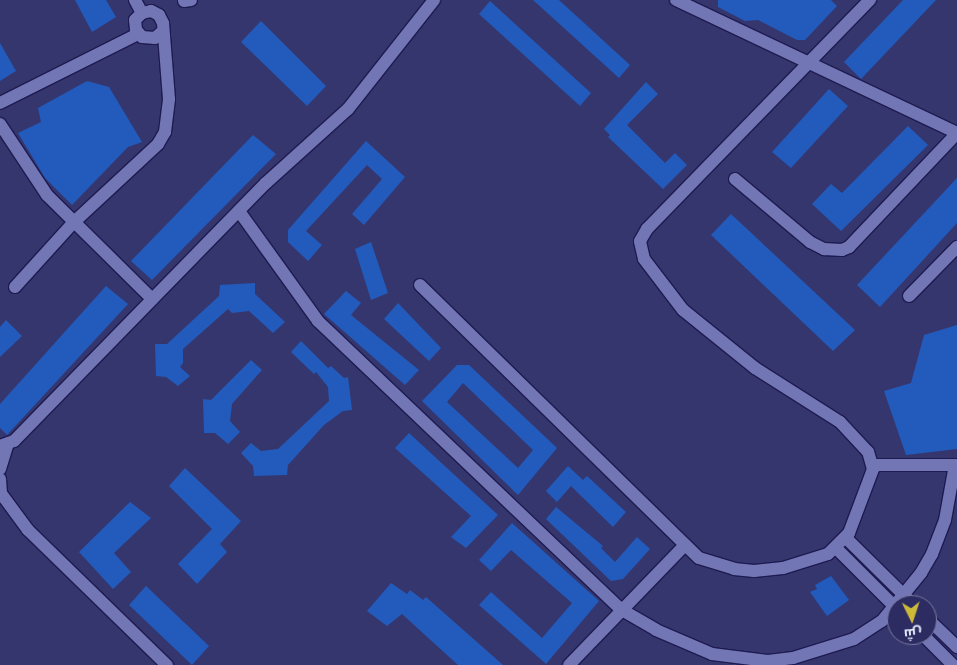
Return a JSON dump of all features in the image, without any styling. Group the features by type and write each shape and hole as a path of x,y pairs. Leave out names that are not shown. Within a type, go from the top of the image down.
{"street":[{"path":"135,0 142,13"},
{"path":"0,469 4,445 152,300 239,211 348,109 434,0"},
{"path":"676,0 957,133 849,247 842,250 824,249 810,242 735,179"},
{"path":"420,285 699,558 716,565 754,571 815,560 836,548 846,538 873,465 858,438 840,422 755,368 683,310 644,259 640,249 647,229 870,0"},
{"path":"15,287 73,223 158,144 165,132 169,99 162,32 163,23 160,15 151,11 142,13 135,25 138,34 150,39 162,32"},
{"path":"0,104 138,34"},
{"path":"0,124 47,195 152,300"},
{"path":"239,211 318,321 622,610 656,630 712,654 768,661 824,651 854,639 887,617"},
{"path":"909,296 957,247"},
{"path":"846,538 904,595 932,554 945,520 956,465 873,465"},
{"path":"0,478 1,494 28,530 167,665"},
{"path":"569,665 685,545"},
{"path":"836,548 887,599"},
{"path":"937,628 957,647"},
{"path":"933,645 954,665"}],"building":[{"path":"75,0 106,0 116,17 92,32"},
{"path":"533,0 559,0 630,65 619,78"},
{"path":"718,0 831,0 837,6 805,40 797,40 758,20 745,21 718,7"},
{"path":"903,0 936,0 861,79 844,62"},
{"path":"490,1 591,93 580,106 479,14"},
{"path":"261,21 326,86 307,106 241,42"},
{"path":"0,43 16,71 0,81"},
{"path":"87,81 109,87 142,142 128,147 72,205 45,178 18,133 41,122 38,108"},
{"path":"646,82 658,94 627,125 665,163 675,153 687,165 663,189 608,137 610,135 604,129"},
{"path":"829,89 848,106 791,168 772,152"},
{"path":"908,126 928,145 841,231 812,204 831,184 842,193"},
{"path":"253,135 276,154 152,280 131,261"},
{"path":"366,141 405,177 364,225 352,214 382,179 367,165 306,231 322,245 308,261 288,242 288,230"},
{"path":"957,178 957,223 880,307 857,285"},
{"path":"731,214 855,330 833,351 711,235"},
{"path":"371,242 388,293 371,300 355,249"},
{"path":"255,283 255,294 285,322 273,333 249,311 232,313 228,309 183,349 183,363 180,367 190,376 178,386 166,377 156,376 155,344 167,344 219,296 220,285"},
{"path":"106,286 128,304 7,435 0,428 0,404"},
{"path":"346,291 361,303 351,315 419,370 405,385 324,314"},
{"path":"398,303 441,348 429,361 384,319"},
{"path":"6,320 22,336 0,357 0,327"},
{"path":"957,325 957,449 906,455 884,391 911,383 924,335"},
{"path":"301,341 328,368 331,366 344,378 348,377 352,410 343,411 324,425 288,465 287,475 254,476 253,466 241,453 251,443 261,451 278,449 329,401 328,387 316,372 314,374 291,352"},
{"path":"251,360 262,370 232,404 230,421 240,432 228,444 215,433 204,433 203,399 211,400"},
{"path":"457,365 469,365 557,448 518,495 422,401","holes":["463,383 533,450 518,468 447,402"]},
{"path":"409,433 498,515 466,548 451,537 471,516 395,448"},
{"path":"568,466 583,480 587,476 626,512 613,527 571,486 557,502 546,491"},
{"path":"185,468 241,521 220,544 227,552 197,584 178,564 212,529 169,486"},
{"path":"130,502 151,518 114,553 131,572 113,589 79,552"},
{"path":"556,507 603,546 601,548 615,562 637,537 650,549 623,579 611,581 546,519"},
{"path":"512,523 599,601 546,664 479,605 491,592 542,638 572,603 511,550 491,571 479,560"},
{"path":"831,576 849,600 827,616 810,592 817,589 815,585"},
{"path":"391,583 407,594 410,590 423,600 426,597 503,665 458,665 402,614 387,626 367,611"},
{"path":"146,586 209,646 192,665 129,605"}]}
